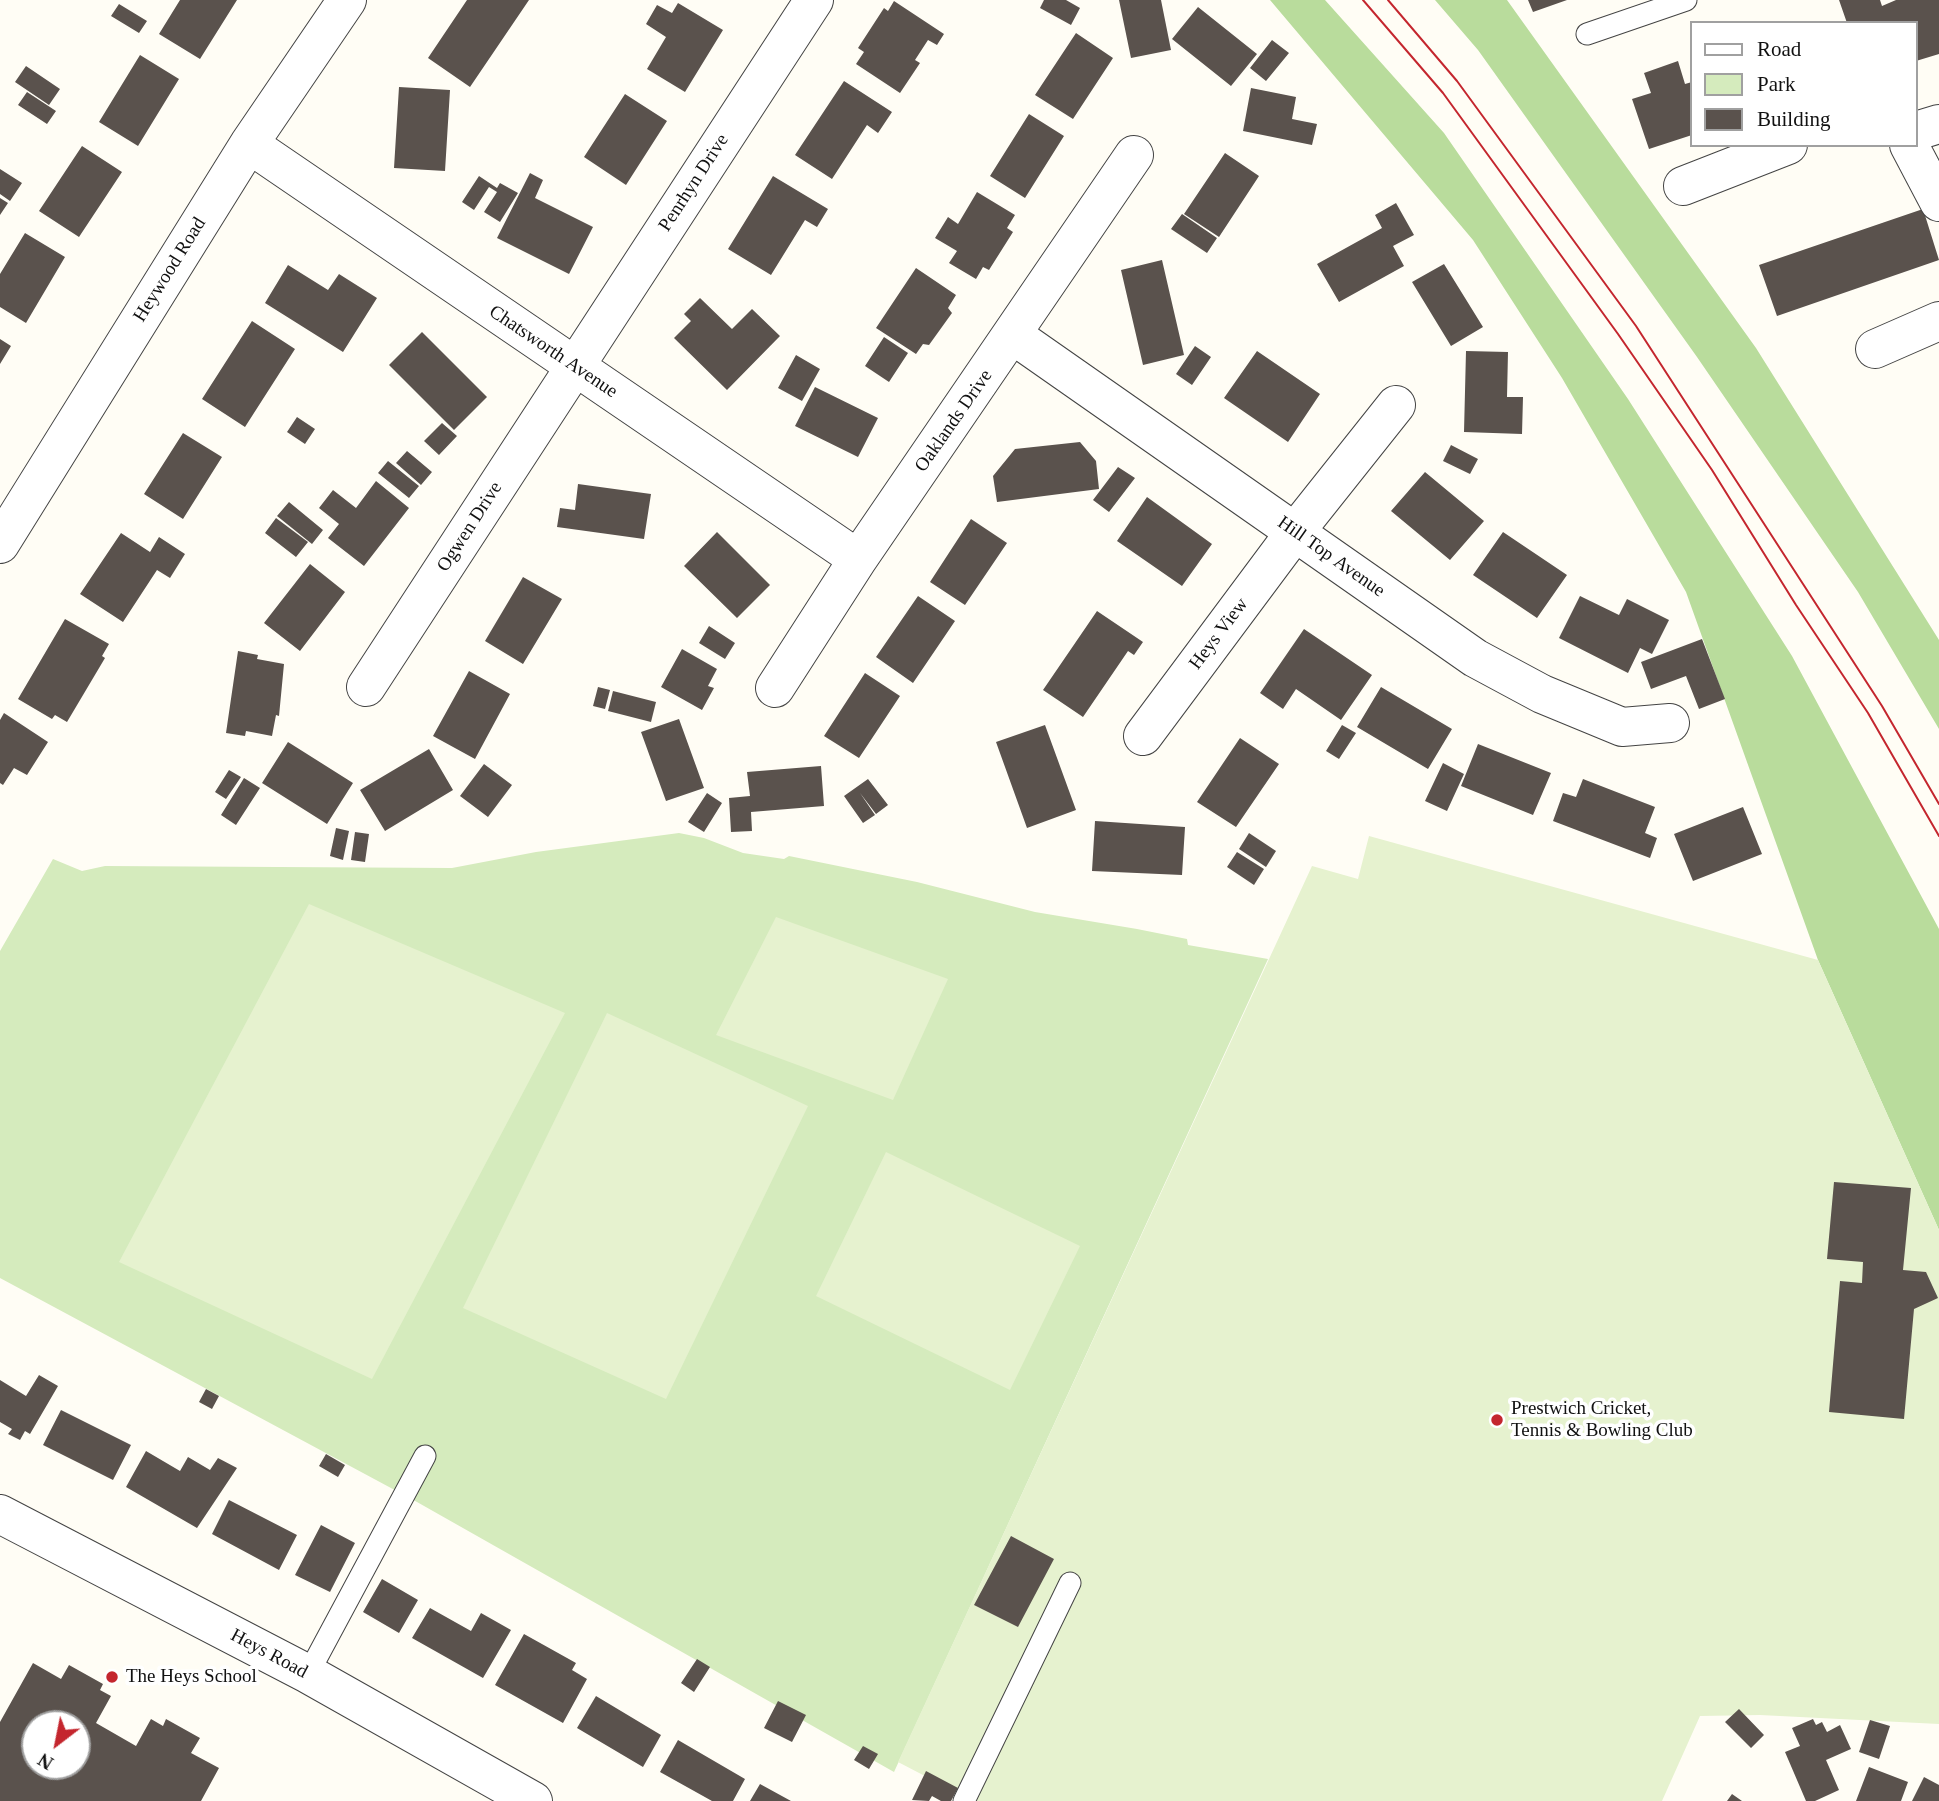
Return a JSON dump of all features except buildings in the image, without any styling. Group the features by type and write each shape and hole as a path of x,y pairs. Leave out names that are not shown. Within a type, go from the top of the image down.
{"street":[{"name":"Heywood Road","path":"0,544 249,144 347,0"},
{"name":"Penrhyn Drive","path":"574,367 814,0"},
{"path":"1918,130 1939,124"},
{"name":"Chatsworth Avenue","path":"249,144 858,559"},
{"path":"1682,186 1783,147"},
{"path":"1910,147 1939,202"},
{"name":"Oaklands Drive","path":"775,688 858,559 1134,155"},
{"path":"1875,349 1939,321"},
{"name":"Hill Top Avenue","path":"1013,335 1475,658 1542,694 1622,727 1670,723"},
{"name":"Ogwen Drive","path":"366,687 574,367"},
{"name":"Heys View","path":"1143,736 1295,532 1396,405"},
{"name":"Heys Road","path":"0,1514 308,1674 493,1791 533,1801"}],"lane":[{"path":"1587,34 1686,0"},
{"path":"308,1674 425,1456"},
{"path":"964,1801 1070,1583"}],"green space":[{"path":"1270,0 1325,0 1444,133 1628,399 1792,656 1939,929 1939,1230 1818,960 1686,592 1562,378 1473,240"},
{"path":"1435,0 1507,0 1756,348 1939,640 1939,729 1858,592 1697,357 1478,50"},
{"path":"679,833 704,838 743,853 784,859 789,856 917,882 1035,912 1187,939 1188,945 1268,959 894,1772 417,1502 0,1278 0,951 53,859 82,871 105,866 452,868 536,852"},
{"name":"Prestwich Cricket, Tennis & Bowling Club","path":"1369,836 1818,960 1939,1230 1939,1724 1760,1715 1700,1716 1662,1801 973,1801 898,1762 1312,866 1358,879"},
{"path":"309,904 565,1013 372,1379 119,1262"},
{"path":"776,917 948,979 893,1100 716,1035"},
{"path":"607,1013 808,1106 666,1399 463,1308"},
{"path":"886,1152 1080,1246 1010,1390 816,1296"}],"tram line":[{"path":"1363,0 1443,93 1618,334 1712,470 1796,605 1868,713 1939,836"},
{"path":"1388,0 1457,81 1636,326 1882,706 1939,804"}],"place":[{"name":"Prestwich Cricket, Tennis & Bowling Club","path":"1497,1420"},
{"name":"The Heys School","path":"112,1677"}]}
